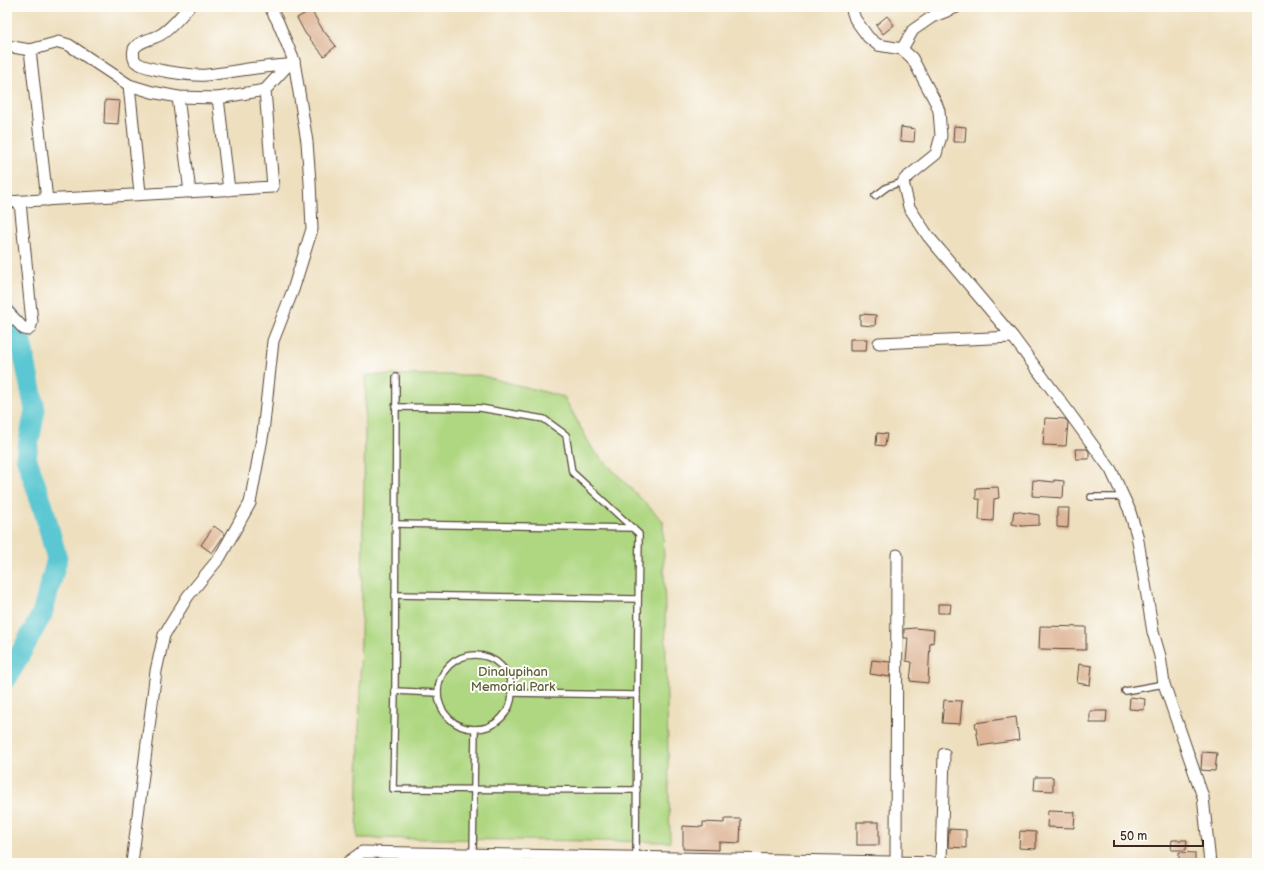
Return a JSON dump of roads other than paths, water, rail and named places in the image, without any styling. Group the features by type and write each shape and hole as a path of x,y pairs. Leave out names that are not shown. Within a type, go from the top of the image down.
{"street":[{"path":"189,7 170,28 161,34 138,44 133,54 135,60 149,67 169,72 204,75 291,63"},
{"path":"132,863 156,671 164,635 188,596 220,557 250,503 263,433 273,341 293,290 312,230 307,142 291,63 278,22 270,7"},
{"path":"851,7 855,18 868,37 878,45 902,49 912,58 939,111 941,136 936,154 903,182 909,207 928,236 1013,337 1111,470 1129,509 1137,535 1164,684 1203,797 1210,863"},
{"path":"902,49 913,30 932,17 957,7"},
{"path":"7,46 30,50 59,42 69,44 128,85 152,92 178,97 218,98 265,90 291,63"},
{"path":"30,50 48,200"},
{"path":"128,85 140,194"},
{"path":"7,202 273,187 265,90"},
{"path":"178,97 190,192"},
{"path":"218,98 229,190"},
{"path":"7,312 24,328 28,330 30,328 32,322 20,202"},
{"path":"879,343 1013,337"},
{"path":"897,555 901,862"},
{"path":"347,863 362,852 548,859 614,860 636,857 676,860 942,863 944,754"}],"lane":[{"path":"875,196 887,187 903,182"},
{"path":"396,377 396,691 393,790 637,790"},
{"path":"395,407 480,408 544,419 566,435 572,472 640,534 636,857"},
{"path":"1091,498 1123,497"},
{"path":"395,524 633,528"},
{"path":"395,595 638,599"},
{"path":"471,656 487,657 498,664 507,674 512,687 511,693 511,700 506,713 496,723 483,728 469,729 456,724 445,714 438,700 438,685 445,671 456,660 471,656"},
{"path":"1125,691 1164,684"},
{"path":"396,691 438,693"},
{"path":"511,693 637,695"},
{"path":"475,729 475,790 480,857"}],"waterway":[{"path":"7,314 18,327 35,410 26,457 43,507 57,559 42,614 7,678"}],"park label":[{"name":"Dinalupihan Memorial Park","path":"513,680"}]}
